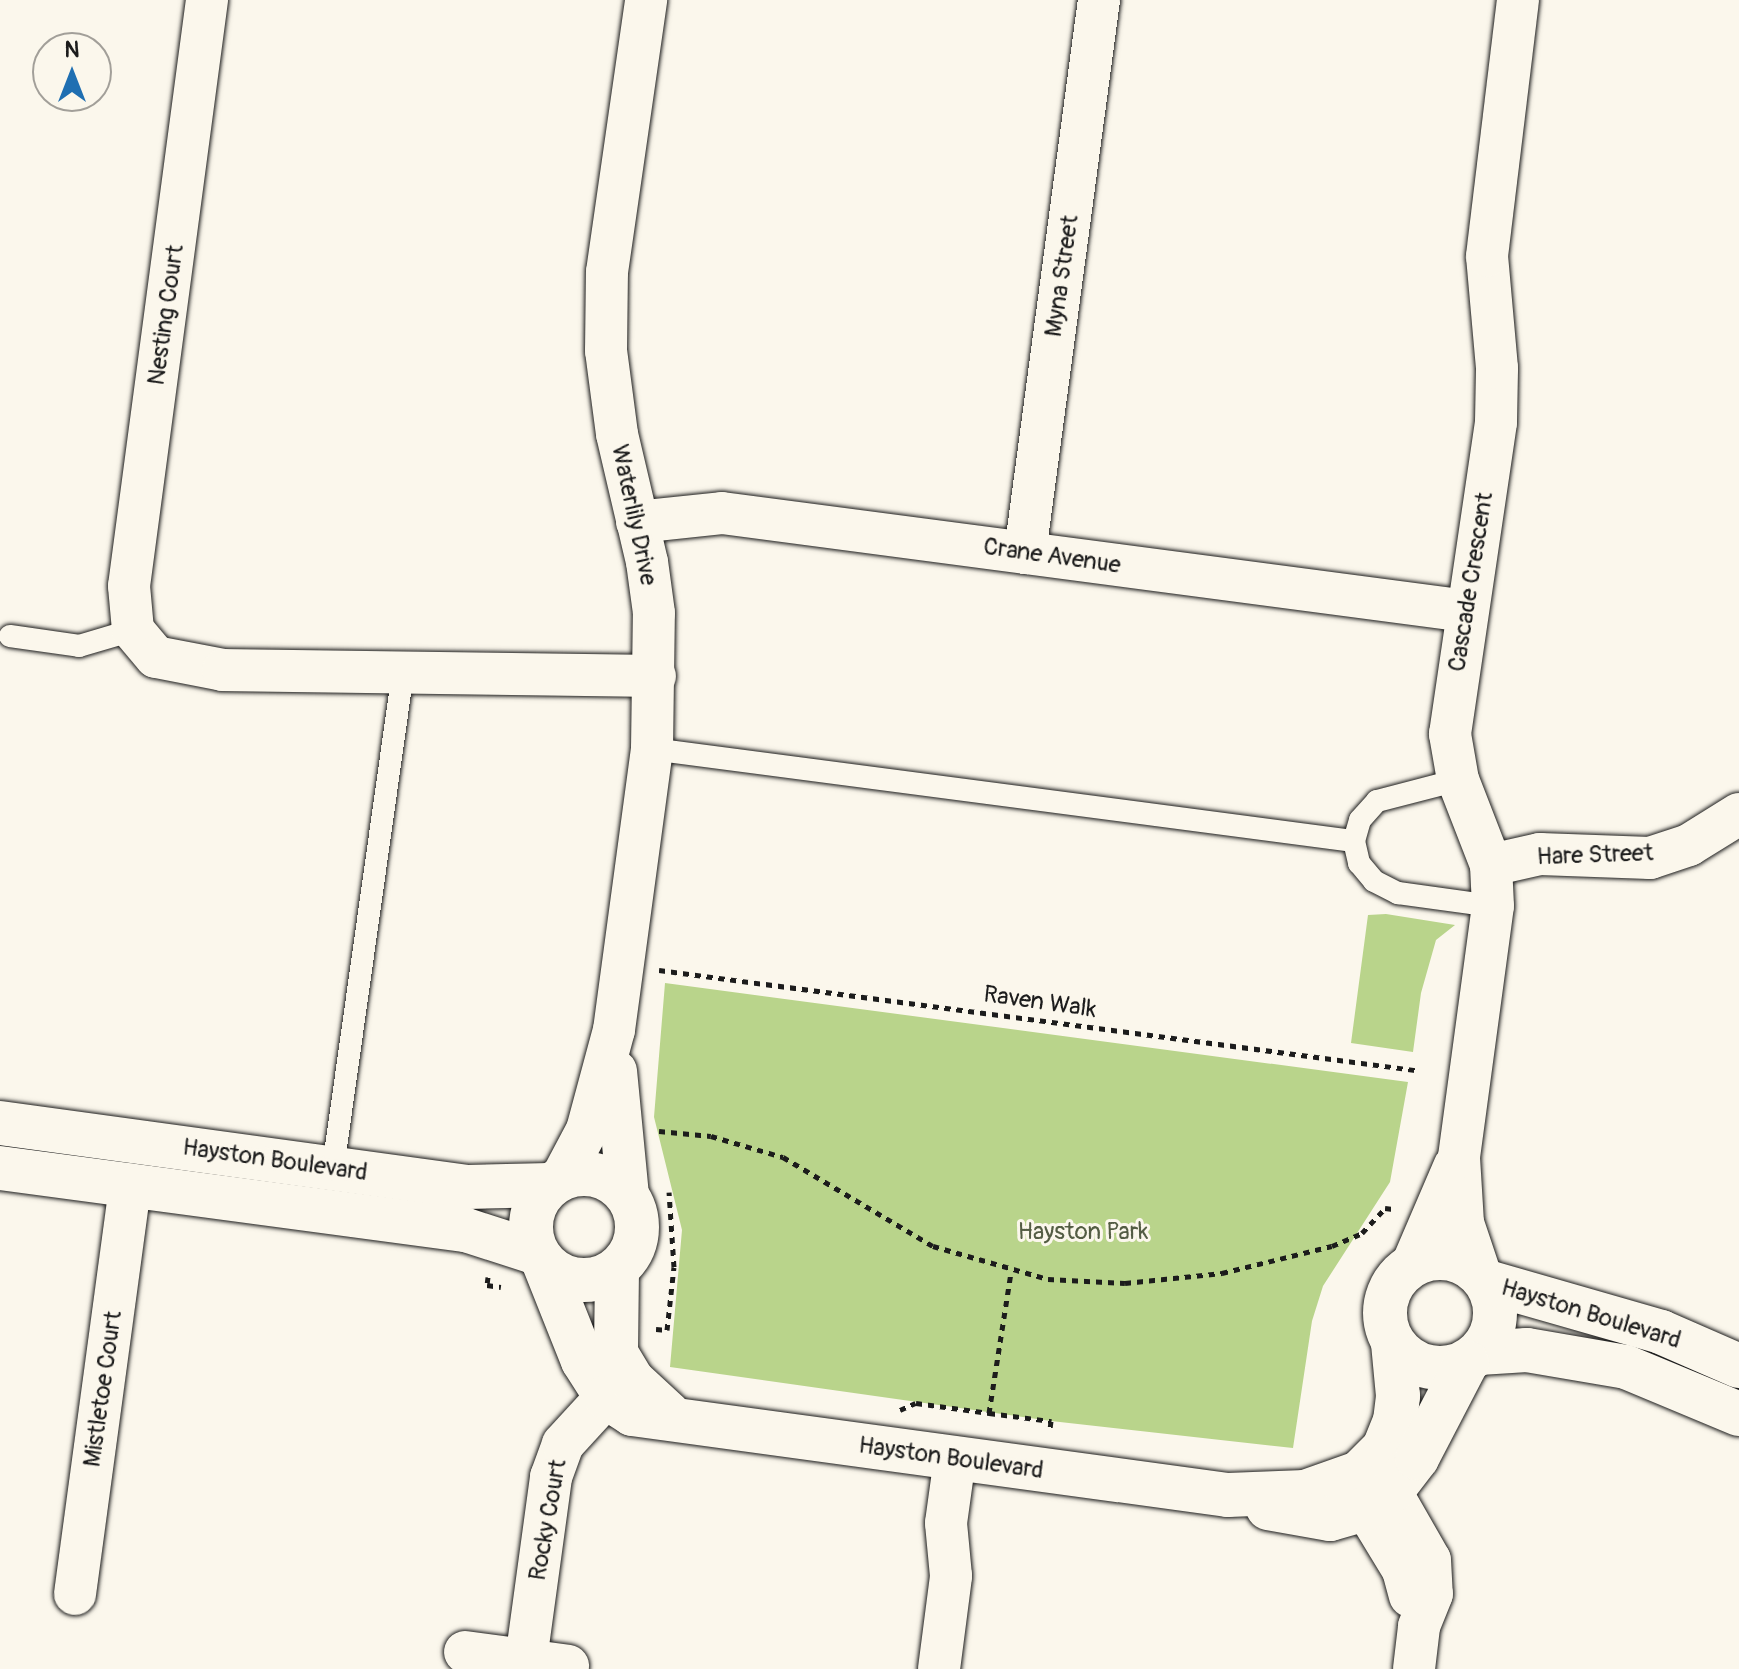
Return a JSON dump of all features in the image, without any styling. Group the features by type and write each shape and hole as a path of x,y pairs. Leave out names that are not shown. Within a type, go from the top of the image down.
{"street":[{"name":"Nesting Court","path":"133,630 129,586 207,0"},
{"name":"Waterlily Drive","path":"556,1182 587,1130 614,1030 652,749 654,613 617,434 606,351 607,272 646,0"},
{"name":"Myna Street","path":"1025,553 1099,0"},
{"name":"Cascade Crescent","path":"1483,1278 1463,1223 1459,1157 1493,906 1491,865 1458,780 1450,734 1496,422 1497,368 1487,256 1518,0"},
{"name":"Crane Avenue","path":"637,522 722,513 1466,611"},
{"path":"133,630 156,657 182,666 655,676"},
{"name":"Hare Street","path":"1491,865 1540,854 1650,858 1689,845 1739,814"},
{"name":"Waterlily Drive","path":"614,1030 618,1132 646,1187"},
{"name":"Hayston Boulevard","path":"0,1123 468,1187 556,1182"},
{"path":"130,1185 135,1141"},
{"name":"Cascade Crescent","path":"1412,1265 1459,1157"},
{"name":"Hayston Boulevard","path":"0,1168 493,1235 533,1268 583,1361 619,1388 675,1419 1228,1495 1372,1491 1395,1421 1398,1396 1393,1343"},
{"path":"591,1174 646,1187 636,1211 636,1243 617,1270 603,1278 571,1279 533,1268 532,1217 556,1182 591,1174"},
{"name":"Mistletoe Court","path":"75,1594 130,1185"},
{"path":"1414,1669 1419,1627 1432,1594 1430,1560 1372,1491 1417,1458 1494,1327 1496,1311 1483,1278 1448,1258 1412,1265 1399,1276 1384,1309 1393,1343 1404,1356 1435,1369 1473,1358"},
{"name":"Hayston Boulevard","path":"617,1270 612,1325 619,1388"},
{"name":"Hayston Boulevard","path":"1483,1278 1661,1332 1739,1366"},
{"name":"Hayston Boulevard","path":"1473,1358 1527,1350 1626,1367 1739,1414"},
{"name":"Rocky Court","path":"526,1660 551,1477 563,1444 619,1388"},
{"path":"939,1669 951,1576 946,1523 968,1460"},
{"path":"465,1652 568,1666"}],"lane":[{"path":"10,636 79,646 133,630"},
{"path":"333,1168 403,672"},
{"path":"652,749 1354,841"},
{"path":"1458,780 1377,801 1360,820 1354,841 1359,863 1374,881 1398,893 1493,906"}],"path":[{"name":"Raven Walk","path":"658,984 659,969 1415,1070"},
{"path":"651,1118 656,1143"},
{"path":"654,1131 687,1131 783,1157 913,1237 1011,1272 1076,1282 1170,1280 1332,1246 1362,1233 1385,1208 1434,1216"},
{"path":"612,1325 667,1330 675,1234 646,1187"},
{"path":"493,1235 487,1285 533,1268"},
{"path":"892,1450 899,1411 906,1403 989,1413 1011,1272"}],"green space":[{"path":"1386,914 1455,925 1436,940 1421,993 1413,1052 1351,1043 1368,915"},
{"name":"Hayston Park","path":"665,983 1408,1082 1390,1182 1323,1286 1312,1321 1293,1448 1051,1421 670,1367 682,1230 654,1117"}]}
